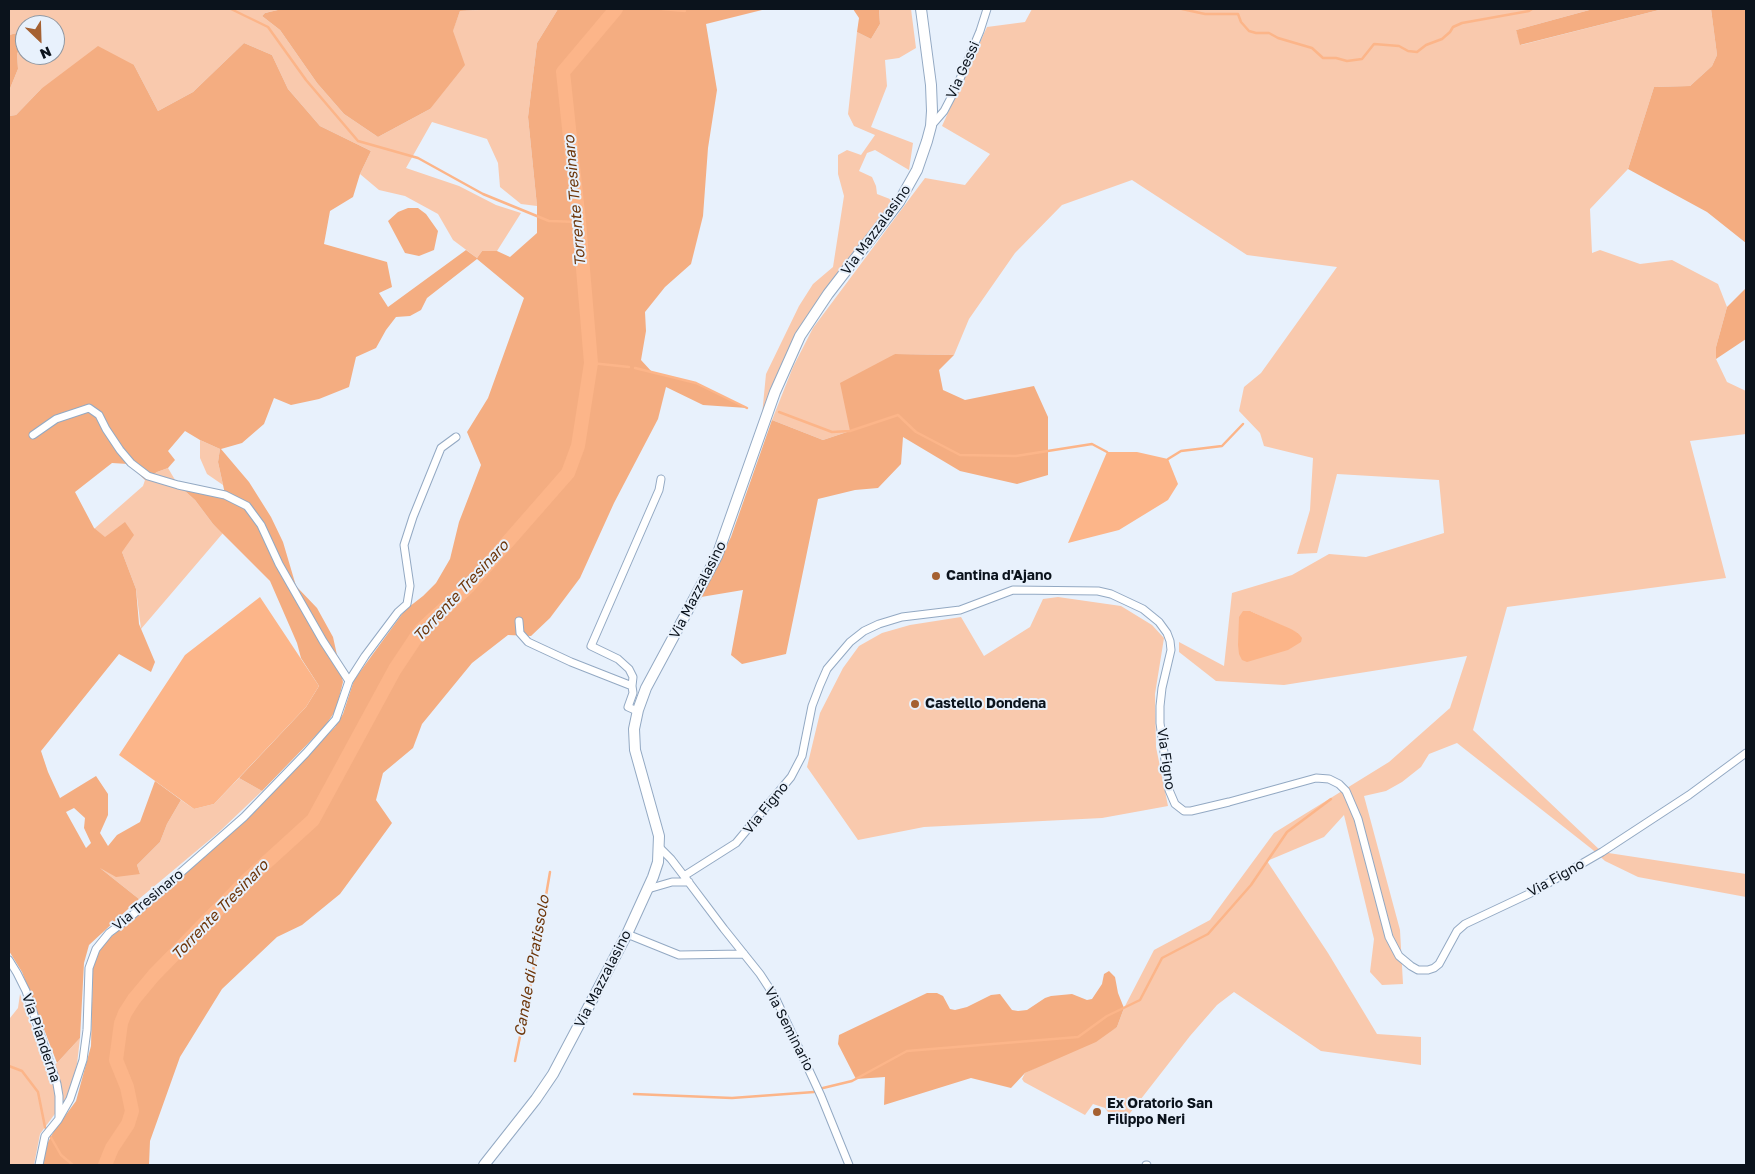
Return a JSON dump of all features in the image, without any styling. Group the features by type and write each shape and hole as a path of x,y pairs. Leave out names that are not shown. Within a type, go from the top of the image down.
{"main road":[{"name":"Via Mazzalasino","path":"484,1165 548,1084 582,1022 648,889 658,862 660,848 658,828 636,750 634,729 637,711 646,688 717,556 775,392 792,351 814,313 899,202 917,170 931,126 931,85 921,9"}],"street":[{"name":"Via Gessi","path":"931,126 944,111 957,86 987,9"},
{"path":"33,435 56,419 89,408 99,415 106,430 131,463 148,476 178,485 225,495 247,506 261,525 279,564 349,682"},
{"name":"Via Tresinaro","path":"39,1165 45,1136 58,1120 75,1089 83,1060 87,1030 89,968 96,949 109,933 129,918 244,817 336,719 349,682 365,656 398,612 407,604 410,586 404,545 413,517 441,448 456,437"},
{"path":"637,711 628,707 633,693 634,678 629,670 618,659 591,646 659,490 661,479"},
{"name":"Via Figno","path":"687,879 736,843 791,777 802,756 812,706 820,685 827,669 850,642 864,631 879,624 902,617 960,610 1013,590 1088,591 1111,594 1143,609 1159,622 1167,633 1171,650 1162,688 1160,706 1160,723 1168,790 1175,804 1184,811 1229,802 1316,778 1329,779 1346,790 1358,818 1389,937 1399,956 1418,970 1428,970 1439,964 1457,931 1465,924 1533,892 1587,861 1689,795 1746,753"},
{"path":"519,621 520,632 528,642 571,662 632,686"},
{"name":"Via Seminario","path":"660,848 687,879 775,997 821,1096 849,1165"},
{"path":"648,889 687,879"},
{"path":"627,934 679,954 744,954"},
{"name":"Via Pianderna","path":"9,960 26,991 57,1084 59,1096 58,1120"}],"shaded area":[{"path":"9,9 282,9 265,13 262,16 280,30 317,83 344,114 378,137 430,109 460,11 558,9 537,43 528,117 537,206 521,204 500,187 498,163 487,139 432,122 406,168 459,186 496,205 521,213 497,251 482,251 477,258 453,240 438,214 405,196 379,190 360,174 371,151 320,126 288,89 272,55 244,43 193,92 158,111 134,65 41,89 16,115 9,116 9,91 18,69 18,65 65,65 65,15 15,15 15,34 9,35"},
{"path":"282,9 498,9 460,11 453,31 465,65 430,109 378,137 344,114 317,83 280,30 262,16 265,13"},
{"path":"558,9 766,9 706,24 717,90 708,148 703,216 691,264 665,287 645,312 646,331 641,360 652,372 696,383 747,408 703,405 666,387 658,419 614,503 580,578 550,618 531,636 508,635 472,663 422,724 413,748 383,773 376,800 392,823 340,894 302,925 277,937 222,989 180,1057 150,1141 149,1165 42,1165 48,1142 76,1101 91,1046 93,965 103,944 244,821 335,727 343,714 354,680 405,610 436,583 450,559 459,522 481,465 467,432 488,398 524,298 477,259 427,298 421,310 410,316 396,317 376,348 356,357 349,387 319,399 291,405 274,398 264,424 242,443 221,449 249,482 271,517 283,542 296,586 317,608 333,637 343,682 336,710 325,726 262,791 239,778 306,707 319,686 301,658 297,643 270,581 213,524 195,500 178,485 225,494 218,462 220,449 185,431 168,451 175,460 168,468 157,472 145,480 128,464 112,463 75,492 94,528 105,537 125,522 134,535 122,552 136,589 139,624 155,662 151,672 119,654 41,751 48,772 60,798 96,776 108,794 108,815 100,833 108,846 117,835 140,822 155,781 181,800 167,824 160,842 137,865 140,874 116,877 100,868 139,899 89,945 84,963 80,1038 57,1063 22,972 9,951 9,116 16,115 41,89 98,46 134,65 158,111 193,92 244,43 272,55 288,89 320,126 371,151 360,174 353,197 330,211 324,244 387,262 392,287 379,293 388,307 466,250 477,258 482,251 497,251 510,257 537,233 537,206 528,117 537,43","holes":["74,808 85,818 84,828 91,843 86,848 66,812"]},
{"path":"853,9 879,9 880,24 871,39 857,32 859,18"},
{"path":"879,9 911,9 916,48 899,58 885,60 887,86 871,127 913,143 909,170 875,150 867,153 859,171 872,177 877,194 895,201 778,373 762,415 766,374 799,306 813,284 833,267 844,196 838,174 838,155 847,150 861,155 875,135 854,126 848,114 857,32 871,39 880,24"},
{"path":"1032,9 1593,9 1516,30 1521,45 1663,9 1711,9 1717,55 1712,66 1690,86 1654,87 1628,169 1590,209 1592,253 1600,250 1640,264 1672,260 1718,284 1727,307 1716,347 1716,359 1727,382 1746,391 1746,434 1690,441 1726,578 1507,607 1473,730 1602,852 1746,874 1746,897 1638,877 1605,861 1457,743 1429,754 1421,767 1402,782 1386,791 1364,796 1400,930 1403,984 1382,985 1370,972 1374,939 1344,815 1324,837 1267,861 1328,953 1377,1034 1421,1037 1421,1065 1321,1051 1234,992 1217,1005 1190,1036 1123,1122 1117,1124 1105,1108 1093,1104 1085,1115 1024,1082 1022,1079 1025,1073 1117,1027 1124,1008 1154,950 1210,920 1274,833 1389,762 1450,708 1467,656 1284,685 1216,681 1179,652 1179,642 1224,666 1232,593 1292,575 1329,554 1366,557 1444,533 1439,480 1337,474 1317,553 1297,554 1310,510 1313,458 1264,446 1260,433 1239,411 1244,387 1261,373 1337,267 1247,255 1132,180 1062,205 1015,253 969,319 954,355 895,354 850,431 823,440 772,420 793,367 813,328 925,178 965,185 990,154 942,126 987,27 1025,22","holes":["1250,611 1298,633 1301,642"]},
{"path":"1593,9 1663,9 1520,45 1516,30"},
{"path":"1711,9 1746,9 1746,243 1707,212 1628,169 1654,87 1690,86 1712,66 1717,55"},
{"path":"15,34 15,65 18,65 18,69 9,91 9,35"},
{"path":"408,208 418,208 426,214 438,231 434,250 419,256 405,253 388,221 398,212"},
{"path":"1746,288 1746,339 1716,359 1716,347 1727,307"},
{"path":"895,354 954,355 939,370 943,390 965,400 1034,386 1048,417 1048,475 1017,484 960,471 903,437 901,464 878,488 855,490 818,499 786,654 742,664 731,655 743,590 701,597 731,537 772,420 823,440 850,431 840,383"},
{"path":"200,440 220,449 218,462 223,485 207,474 200,458"},
{"path":"1107,452 1137,452 1168,459 1178,484 1168,500 1119,530 1068,543"},
{"path":"168,468 178,485 195,500 213,524 223,533 141,629 136,589 122,552 94,529 143,486 145,480 157,472"},
{"path":"260,597 319,686 306,707 214,804 194,809 119,755 185,655"},
{"path":"1058,597 1121,606 1152,625 1164,638 1155,694 1156,747 1168,806 1102,818 924,827 858,840 807,767 820,713 843,668 859,646 882,633 910,625 961,617 984,656 1030,627 1043,599"},
{"path":"1243,611 1250,611 1291,629 1302,638 1301,642 1288,650 1247,662 1242,660 1238,645 1239,617"},
{"path":"239,778 262,791 219,832 139,899 95,864 140,874 137,865 160,842 167,824 181,800 194,809 214,804"},
{"path":"1109,971 1115,977 1118,993 1124,1008 1117,1027 1096,1042 1025,1073 1011,1088 971,1078 884,1105 885,1077 856,1079 838,1044 839,1035 927,993 937,993 943,996 950,1009 955,1010 967,1007 991,995 1000,994 1012,1010 1027,1010 1051,996 1072,994 1087,1000 1092,999 1102,984 1104,974"},
{"path":"20,994 47,1068 57,1063 80,1038 77,1064 70,1090 63,1103 40,1134 34,1165 9,1165 9,1017 18,1008"}],"waterway":[{"path":"231,9 268,27 306,80 358,141 418,158 483,194 549,221 579,222"},
{"name":"Torrente Tresinaro","path":"105,1165 112,1148 128,1124 132,1111 127,1087 116,1060 121,1023 134,999 154,975 247,880 313,820 395,669 421,630 469,586 568,473 578,446 591,363 579,222 563,72 616,9"},
{"path":"662,9 685,11"},
{"path":"1182,9 1205,14 1238,14 1241,22 1249,31 1269,33 1278,38 1312,48 1323,58 1336,58 1347,61 1362,59 1374,44 1399,46 1408,51 1417,52 1426,45 1442,39 1453,27 1462,23 1532,9"},
{"path":"591,363 629,367"},
{"path":"635,368 696,383 747,408"},
{"path":"779,412 832,432 850,431 898,415 916,432 960,455 1016,456 1092,444 1107,452"},
{"path":"1168,459 1181,451 1222,446 1243,424"},
{"path":"823,1088 852,1081 907,1051 1078,1037 1107,1016 1140,1000 1162,958 1208,934 1251,885 1287,832 1331,799"},
{"name":"Canale di Pratissolo","path":"515,1061 531,983 550,872"},
{"path":"9,1066 22,1071 38,1092 45,1127 61,1155 73,1165"},
{"path":"634,1094 732,1098 814,1092"}],"place":[{"name":"Cantina d'Ajano","path":"936,576"},
{"name":"Castello Dondena","path":"915,704"},
{"name":"Ex Oratorio San Filippo Neri","path":"1097,1112"}]}
